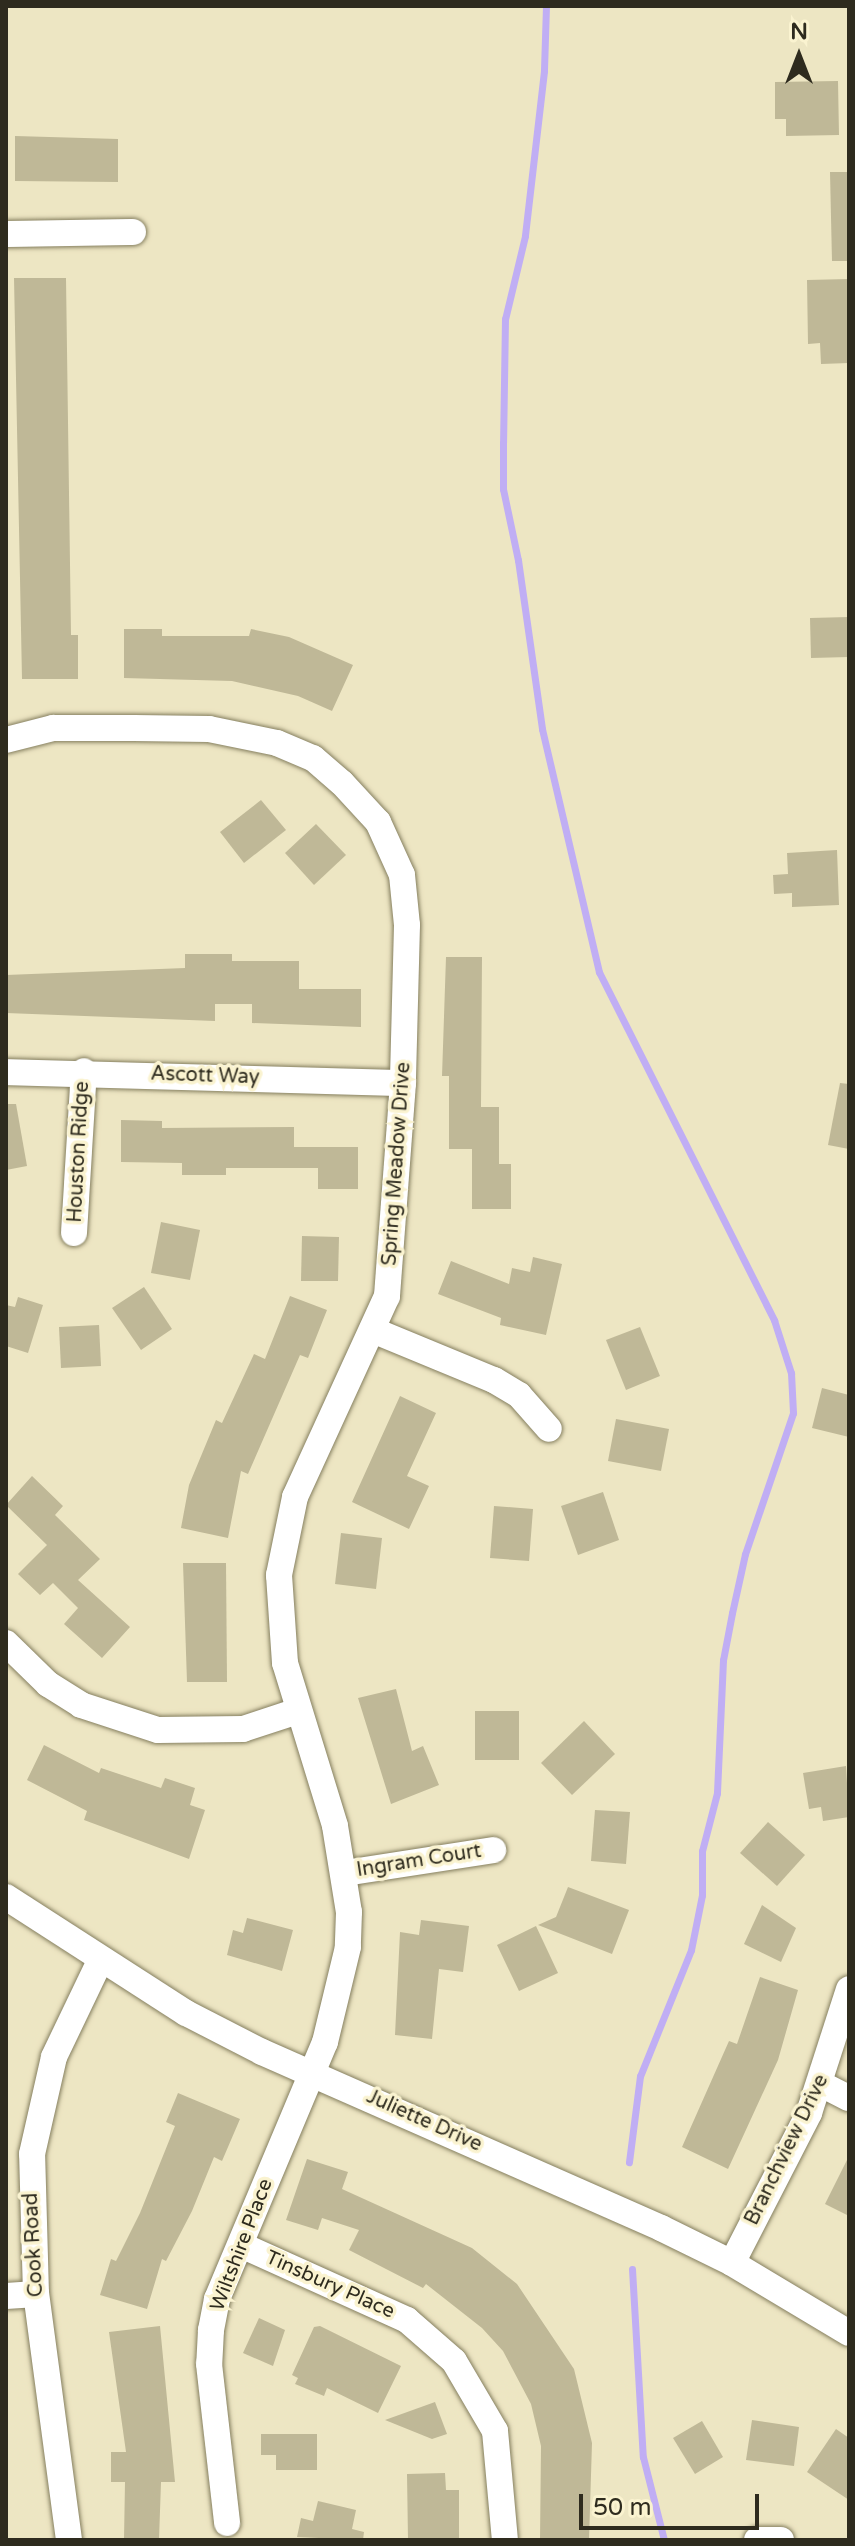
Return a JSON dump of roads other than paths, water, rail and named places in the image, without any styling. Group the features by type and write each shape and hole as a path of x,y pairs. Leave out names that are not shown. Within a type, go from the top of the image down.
{"street":[{"path":"6,234 133,232"},
{"name":"Spring Meadow Drive","path":"6,740 53,728 209,729 277,743 313,758 342,783 378,822 402,875 403,1083 394,1252 375,1331 311,1457 285,1534 279,1617 298,1711 345,1873 348,1947 340,1993 310,2070"},
{"name":"Ascott Way","path":"6,1072 84,1071 403,1083"},
{"name":"Houston Ridge","path":"74,1233 84,1071"},
{"path":"375,1331 494,1380 519,1395 549,1429"},
{"path":"6,1643 48,1684 81,1705 158,1730 243,1729 298,1711"},
{"name":"Ingram Court","path":"345,1873 493,1850"},
{"name":"Juliette Drive","path":"6,1897 100,1961 211,2026 732,2263 849,2333"},
{"name":"Cook Road","path":"69,2540 36,2294 30,2195 39,2107 54,2057 100,1961"},
{"name":"Branchview Drive","path":"732,2263 821,2084 849,1989"},
{"name":"Wiltshire Place","path":"227,2523 210,2342 217,2299 310,2070"},
{"path":"821,2084 849,2098"},
{"name":"Tinsbury Place","path":"241,2245 407,2320 454,2361 495,2431 505,2540"},
{"path":"6,2296 36,2294"},
{"path":"757,2540 781,2540"}],"waterway":[{"path":"546,6 544,71 525,236 505,319 503,443 503,489 518,560 542,729 599,972 774,1320 791,1373 793,1413 745,1554 732,1613 723,1660 717,1793 702,1851 702,1895 691,1950 640,2076 629,2162"},
{"path":"632,2269 643,2457 664,2540"}]}
